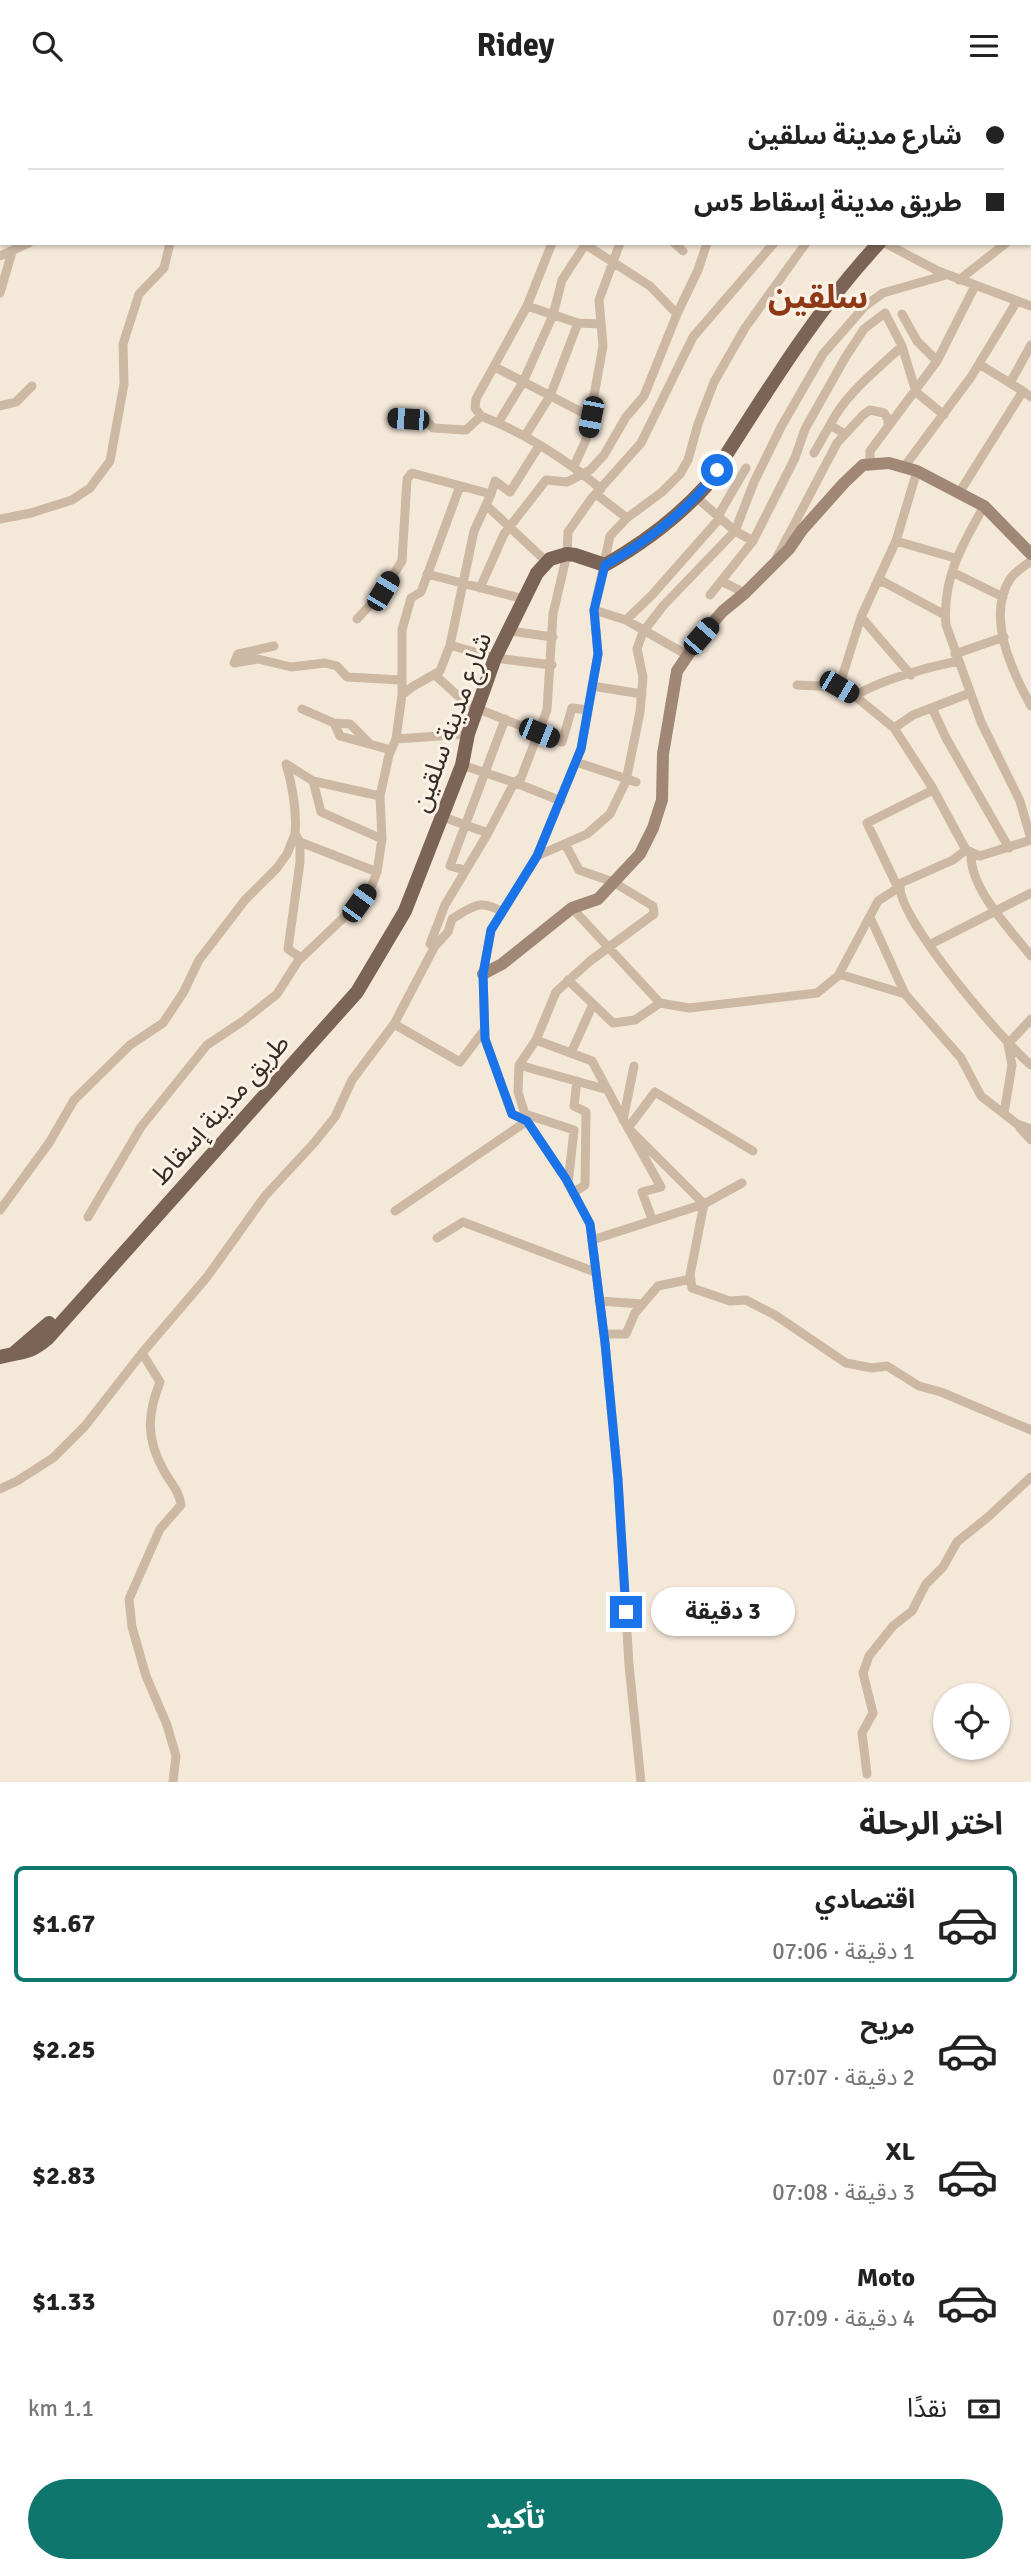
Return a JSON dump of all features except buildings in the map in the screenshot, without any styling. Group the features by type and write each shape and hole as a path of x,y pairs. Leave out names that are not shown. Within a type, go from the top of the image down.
{"main road":[{"path":"547,562 567,554 605,565 626,553 696,497 707,485 791,353 847,278 877,245"},
{"name":"شارع مدينة سلقين","path":"7,1355 49,1324 316,1027 368,963 400,911 430,850 462,765 468,734 495,658 537,573 547,562"}],"street":[{"path":"0,256 25,245"},
{"path":"0,519 31,513 72,500 90,488 110,461 124,384 123,344 139,294 164,268 170,245"},
{"path":"551,245 527,306 476,400 475,408 481,416 525,436 574,466 627,518"},
{"path":"498,422 523,382 553,315 562,279 583,245"},
{"path":"586,245 649,286 677,314"},
{"path":"574,466 586,440 603,346 599,300 622,245"},
{"path":"676,245 682,251"},
{"path":"481,587 509,527 546,480 566,482 590,470 604,455 626,417 644,396 698,270 705,245"},
{"path":"435,946 430,944 445,905 514,783 521,778 539,733 550,698 554,614 567,554 568,532 641,443 693,337 772,245"},
{"path":"568,1184 574,1130 512,1114 485,1039 483,974 491,930 537,856 581,749 598,654 594,610 610,536 627,518 681,474 714,382 745,328 805,245"},
{"path":"889,245 946,275 1031,306"},
{"path":"959,280 1001,245"},
{"path":"0,293 12,252"},
{"path":"537,856 587,834 610,814 631,781 643,677 637,649 644,630 663,606 736,531 754,482 781,427 823,354 875,297 946,275"},
{"path":"874,463 870,459 870,451 937,361 975,286"},
{"path":"839,687 861,617 896,541 911,469 1017,301"},
{"path":"527,306 579,323 601,324"},
{"path":"710,595 753,541 795,458 805,429 864,329 885,313 902,346 916,392 944,415"},
{"path":"902,314 917,341 937,361"},
{"path":"525,436 550,396 579,323"},
{"path":"1010,383 1031,345"},
{"path":"814,453 850,395 902,346"},
{"path":"959,493 1027,394 979,364"},
{"path":"495,367 591,417"},
{"path":"0,406 16,402 32,386"},
{"path":"777,560 837,443 870,410 884,413 888,419 888,427"},
{"path":"391,418 426,420 433,428 466,430 481,416"},
{"path":"830,425 845,434"},
{"path":"402,695 440,671 450,645 474,531 487,506 495,481 510,492 539,446"},
{"path":"483,974 502,964 572,908 598,899 640,854 653,828 662,800 663,754 677,671 723,611 789,549 802,530 863,465 889,463 911,469 984,506 1031,554"},
{"path":"626,620 652,595 719,519 718,516 746,468"},
{"path":"357,619 383,591 402,561 407,479 412,473 491,495"},
{"path":"88,1217 141,1127 207,1045 277,994 301,958 359,903 372,885 377,872 382,839 380,796 396,739 402,695 402,630 411,598 421,592 460,486"},
{"path":"696,497 736,531 753,541"},
{"path":"487,506 547,562"},
{"path":"572,908 611,947 660,1003 689,1008 817,993 839,974 878,901 901,883 969,852 980,856 1031,840 1020,801 981,722 945,615 955,558 984,506"},
{"path":"896,541 955,558"},
{"path":"1031,561 1011,577 1003,597 1000,620 1020,686 1031,706"},
{"path":"952,572 1003,597"},
{"path":"427,574 524,599"},
{"path":"721,581 745,593"},
{"path":"876,584 882,582 945,615"},
{"path":"652,595 663,606"},
{"path":"594,610 626,620 687,655"},
{"path":"861,617 911,675"},
{"path":"510,631 553,636"},
{"path":"855,697 864,690 911,675 1004,637"},
{"path":"450,645 495,658 552,665"},
{"path":"274,646 238,654 234,663 258,659 291,667 325,663 337,666 347,677 401,680"},
{"path":"435,675 478,711 562,742 572,708 588,710"},
{"path":"797,685 839,687 894,728 969,852 971,867 979,884 996,910 1029,950"},
{"path":"592,686 642,694"},
{"path":"894,728 913,715 970,693"},
{"path":"932,708 946,738 1009,848"},
{"path":"302,709 334,723 340,736 391,750"},
{"path":"465,870 450,866 505,719"},
{"path":"396,739 468,734"},
{"path":"576,762 631,781"},
{"path":"301,958 288,949 300,862 294,792 286,764 313,781 380,796"},
{"path":"462,765 561,801"},
{"path":"313,781 321,812 382,839"},
{"path":"933,790 867,823 901,897 929,945 1008,1044 1031,1065"},
{"path":"1020,801 1031,795"},
{"path":"443,817 488,833"},
{"path":"297,838 377,872"},
{"path":"0,1210 42,1154 74,1100 130,1045 163,1023 183,993 199,960 245,900 276,868 297,838"},
{"path":"565,844 579,870 613,882 655,909 654,914 643,924 556,992 536,1039 519,1065 518,1092 526,1117 590,1224 618,1480 629,1665 641,1782"},
{"path":"929,945 1031,893"},
{"path":"0,1489 54,1458 85,1426 142,1353 207,1277 265,1196 328,1126 352,1080 394,1024 435,946 448,932 452,919 474,906 489,904 502,912"},
{"path":"870,917 905,994 961,1058 981,1096 1017,1123 1031,1129"},
{"path":"839,974 905,994"},
{"path":"568,980 613,1023 635,1020 660,1003"},
{"path":"570,1053 593,1004"},
{"path":"1008,1044 1031,1019"},
{"path":"394,1024 460,1062 485,1029"},
{"path":"536,1039 592,1061 661,1187 642,1192 652,1220"},
{"path":"1004,1114 1012,1065 1008,1044"},
{"path":"519,1065 608,1090"},
{"path":"626,1124 634,1066"},
{"path":"573,1193 585,1185 586,1112 574,1106 577,1081"},
{"path":"626,1124 655,1091 752,1151"},
{"path":"395,1211 526,1117"},
{"path":"1017,1123 1031,1140"},
{"path":"626,1124 704,1204"},
{"path":"592,1240 704,1204 742,1183"},
{"path":"704,1204 691,1279 692,1288 730,1301 746,1300 775,1315 846,1363 872,1368 887,1366 919,1386 941,1392 1031,1430"},
{"path":"437,1238 463,1222 596,1272"},
{"path":"604,1334 626,1334 635,1313 658,1286 691,1279"},
{"path":"599,1301 643,1304"},
{"path":"142,1353 160,1382 152,1402 149,1429 164,1471 180,1494 181,1505 160,1529 129,1599 132,1627 139,1652 176,1756 173,1782"},
{"path":"867,1774 862,1733 873,1713 863,1673 869,1656 893,1626 912,1611 926,1584 943,1567 957,1542 1031,1477"}],"district":[{"name":"سلقين","path":"818,296"}],"route":[{"path":"626,1612 618,1480 590,1224 566,1179 527,1121 512,1114 485,1039 483,974 491,930 537,856 581,749 598,654 594,610 605,565 626,553 687,505 707,485 717,470"}]}
